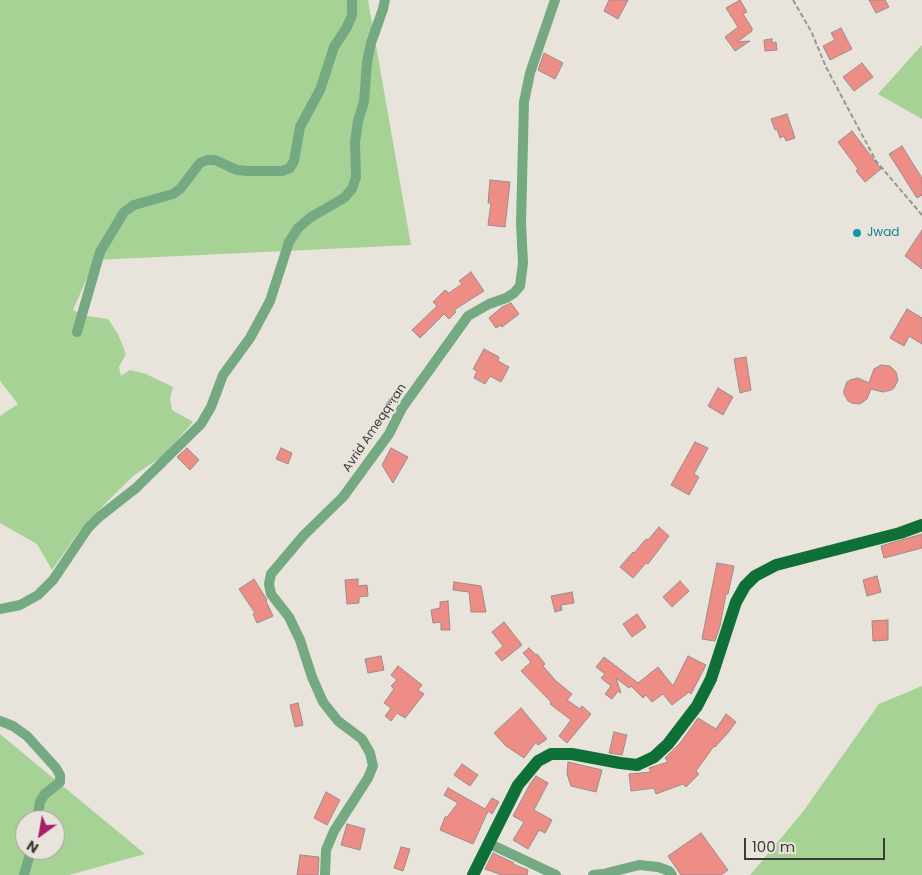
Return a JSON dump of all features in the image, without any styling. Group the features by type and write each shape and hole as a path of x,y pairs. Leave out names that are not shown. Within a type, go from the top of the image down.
{"main road":[{"path":"473,875 518,785 538,761 551,754 572,754 637,765 654,757 668,744 697,706 711,679 736,602 745,586 755,576 776,565 900,533 922,525"}],"street":[{"path":"77,332 100,252 124,212 134,205 173,194 200,163 207,160 215,160 237,170 282,172 290,168 294,160 300,127 320,90 334,46 347,27 352,15 352,0"},
{"path":"0,609 20,605 38,595 53,580 88,528 113,504 136,488 201,424 223,375 250,338 270,301 289,242 298,228 310,217 344,198 352,189 356,177 355,142 365,93 367,62 385,0"},
{"name":"Avrid Ameqqʷṛan","path":"326,875 326,850 334,831 368,778 373,766 370,753 362,739 338,721 323,702 300,640 289,617 271,594 269,584 271,574 304,535 343,497 389,434 402,408 468,316 488,304 506,298 520,286 523,263 521,223 524,102 530,73 555,0"},
{"path":"0,720 27,736 60,775 60,782 44,795 39,810"},
{"path":"488,843 556,875"},
{"path":"24,875 28,860"},
{"path":"593,875 638,865 658,866 669,871 672,875"}],"path":[{"path":"793,0 876,161 922,215"}],"green space":[{"path":"0,0 368,0 411,245 95,260 73,310 87,316 108,319 118,334 126,354 119,367 121,376 130,370 146,374 173,387 170,398 172,410 193,422 164,455 133,476 83,526 52,570 37,544 0,523 0,416 18,404 0,381"},
{"path":"922,45 922,119 878,94"},
{"path":"922,686 922,875 750,875 802,813 879,704"},
{"path":"0,734 145,854 69,875 0,875"}],"building":[{"path":"609,0 628,0 618,19 604,11"},
{"path":"740,0 747,12 743,14 752,31 737,42 750,41 735,51 725,37 738,27 726,8"},
{"path":"869,0 885,0 889,7 876,13"},
{"path":"841,28 852,49 830,60 823,46 835,40 831,33"},
{"path":"772,39 772,43 776,42 777,50 765,51 764,40"},
{"path":"544,53 563,63 555,79 538,70"},
{"path":"862,63 873,77 854,91 843,77"},
{"path":"787,114 795,138 786,141 784,136 780,138 771,119"},
{"path":"852,131 881,169 865,182 838,142"},
{"path":"902,146 922,178 922,195 917,198 889,154"},
{"path":"490,180 510,182 505,227 488,225 491,203 488,203"},
{"path":"922,230 922,269 905,256"},
{"path":"471,272 484,291 454,310 456,312 449,319 444,314 420,338 412,330 437,306 433,302 445,290 449,293 462,284 459,281"},
{"path":"511,303 519,314 502,327 501,325 496,328 489,318 502,307"},
{"path":"907,309 922,318 922,344 909,336 904,346 890,338"},
{"path":"484,349 499,357 498,361 509,367 501,382 490,376 485,384 474,378 477,371 473,369"},
{"path":"746,357 751,390 740,393 734,359"},
{"path":"881,365 890,366 896,372 898,380 894,388 883,392 871,389 867,399 860,404 848,401 844,394 847,382 858,378 869,383 874,369"},
{"path":"718,388 733,397 723,415 708,406"},
{"path":"695,442 708,448 694,474 699,477 689,495 671,485"},
{"path":"187,448 199,460 190,470 177,457"},
{"path":"281,448 292,453 288,464 276,459"},
{"path":"391,448 408,457 393,483 382,465"},
{"path":"659,527 669,536 648,564 646,563 633,578 620,567"},
{"path":"922,534 922,548 884,558 881,546"},
{"path":"717,563 734,566 715,641 702,639"},
{"path":"877,576 881,592 867,596 863,580"},
{"path":"254,579 267,600 273,616 257,623 253,614 255,613 239,589"},
{"path":"358,579 358,586 367,585 368,596 359,597 359,603 347,604 345,580"},
{"path":"680,581 689,591 672,607 663,597"},
{"path":"454,582 481,586 486,612 471,612 469,592 453,590"},
{"path":"572,592 574,603 561,605 562,610 555,612 551,596"},
{"path":"448,601 450,630 441,630 441,622 433,623 431,610 440,608 440,602"},
{"path":"637,614 646,627 632,637 623,624"},
{"path":"888,620 888,640 873,641 872,621"},
{"path":"504,622 522,645 502,661 495,653 503,646 492,632"},
{"path":"529,648 537,654 545,664 543,666 556,681 572,694 567,700 580,709 582,706 591,714 567,743 559,736 571,720 550,704 551,702 521,671 531,662 523,653"},
{"path":"381,656 384,670 368,673 365,659"},
{"path":"688,656 706,665 691,694 689,692 672,705 663,694 652,702 646,695 643,698 631,686 629,688 616,678 621,693 618,691 612,699 605,694 611,686 601,678 605,674 596,667 604,657 638,683 658,667 673,686"},
{"path":"398,666 422,685 418,690 424,694 405,718 397,713 391,721 385,716 391,708 384,703 394,689 391,686 397,680 391,675"},
{"path":"298,703 303,725 295,727 290,705"},
{"path":"521,708 547,739 538,745 536,742 524,758 506,746 494,733"},
{"path":"726,714 736,722 714,746 696,771 699,774 686,787 683,784 656,794 654,788 631,791 629,774 651,772 649,768 668,762 665,758 681,742 698,718 716,729"},
{"path":"614,732 627,735 622,755 609,753"},
{"path":"568,762 602,770 596,792 571,786 567,774"},
{"path":"462,764 478,775 470,786 454,775"},
{"path":"536,776 548,783 534,810 552,820 545,833 539,830 528,849 513,840 524,822 513,816"},
{"path":"448,788 485,809 492,798 499,802 492,814 488,811 473,844 440,830 445,817 458,803 444,795"},
{"path":"326,792 340,800 327,825 314,818"},
{"path":"347,824 365,829 360,850 341,845"},
{"path":"701,833 728,870 721,875 681,875 668,856"},
{"path":"401,847 410,849 403,871 394,868"},
{"path":"493,853 528,870 527,875 502,875 485,869"},
{"path":"300,855 319,857 318,875 297,875"}],"place":[{"name":"Jwad","path":"857,233"}]}
